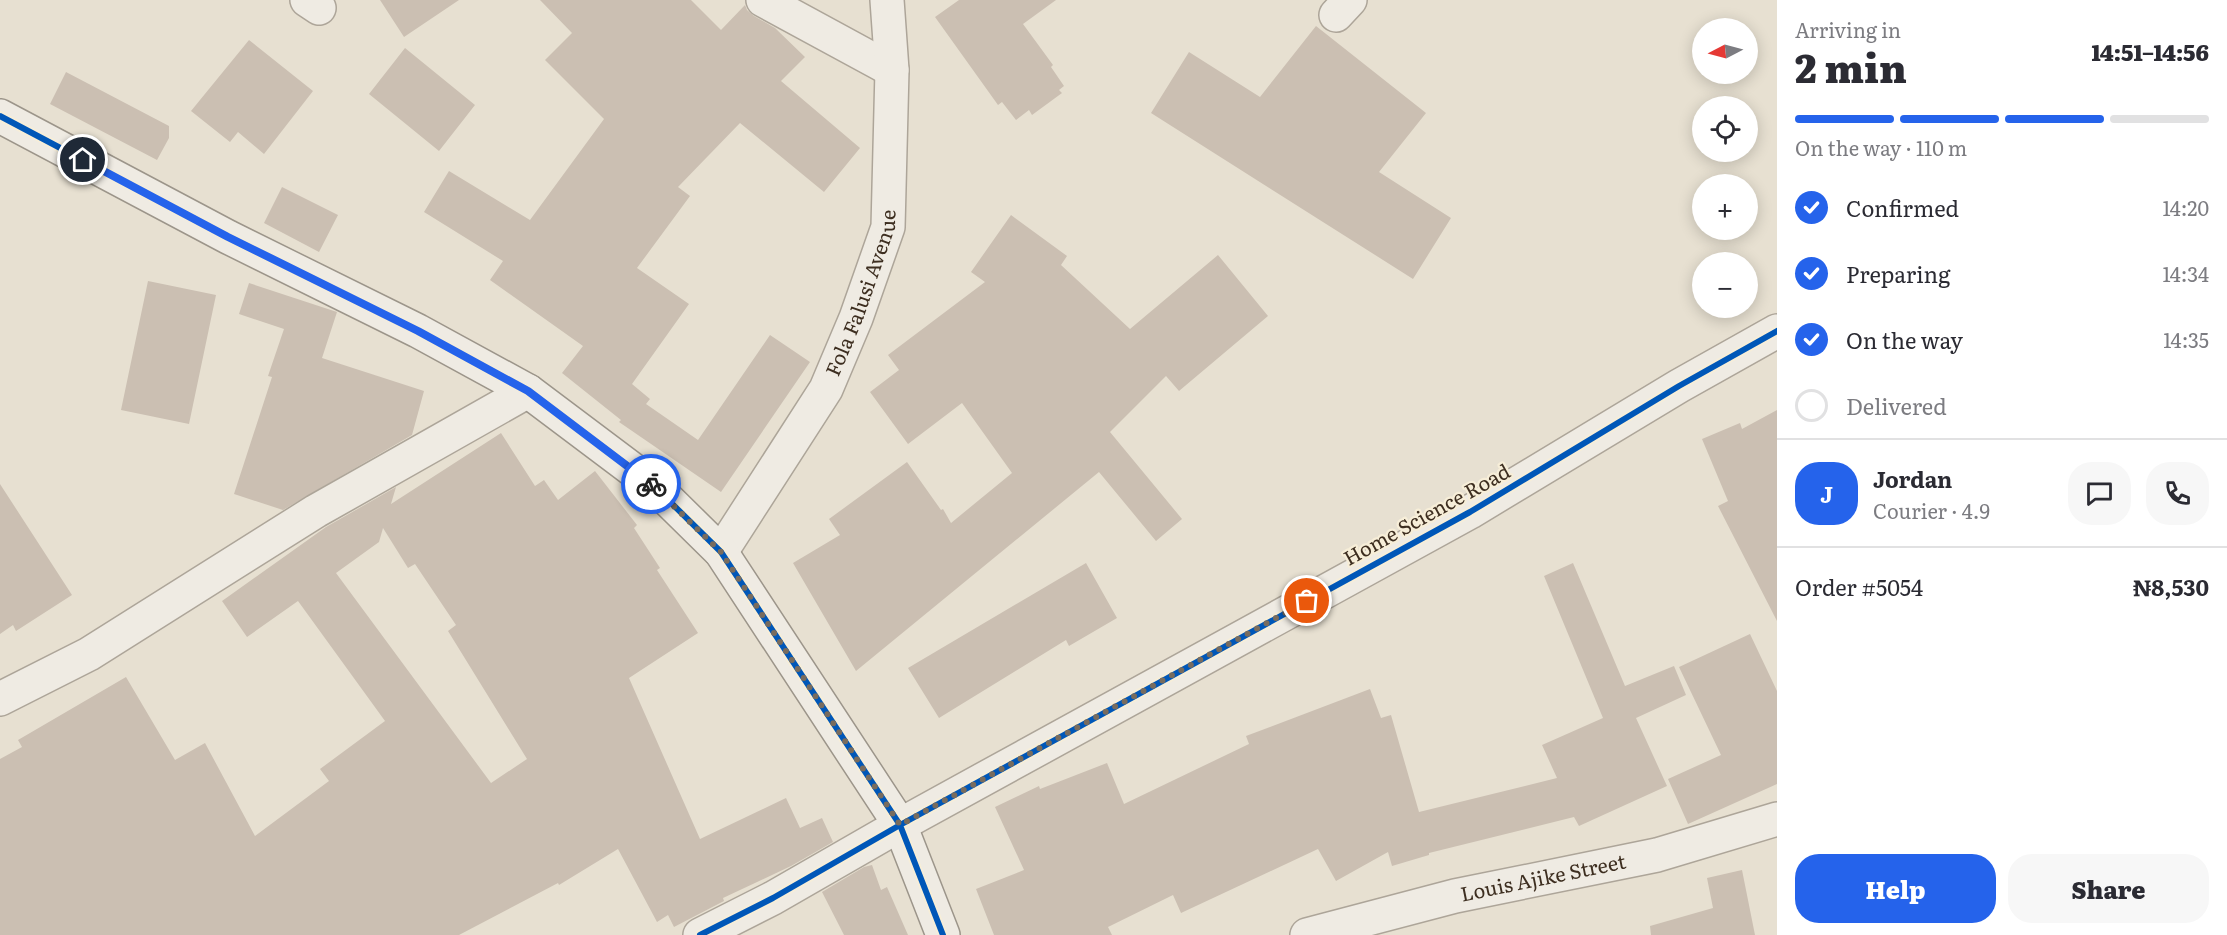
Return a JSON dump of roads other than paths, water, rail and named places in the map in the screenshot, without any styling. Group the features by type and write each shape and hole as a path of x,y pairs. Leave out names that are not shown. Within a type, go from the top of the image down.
{"street":[{"path":"763,0 892,70"},
{"name":"Fola Falusi Avenue","path":"721,552 826,389 860,308 888,227 892,70 886,0"},
{"path":"0,116 228,237 418,331 528,391 652,485 721,552 900,825 942,935"},
{"name":"Home Science Road","path":"700,935 773,898 900,825 1470,512 1679,386 1777,332"},
{"path":"0,699 89,654 316,511 528,391"},
{"name":"Louis Ajike Street","path":"1307,935 1455,896 1657,855 1777,819"}]}
